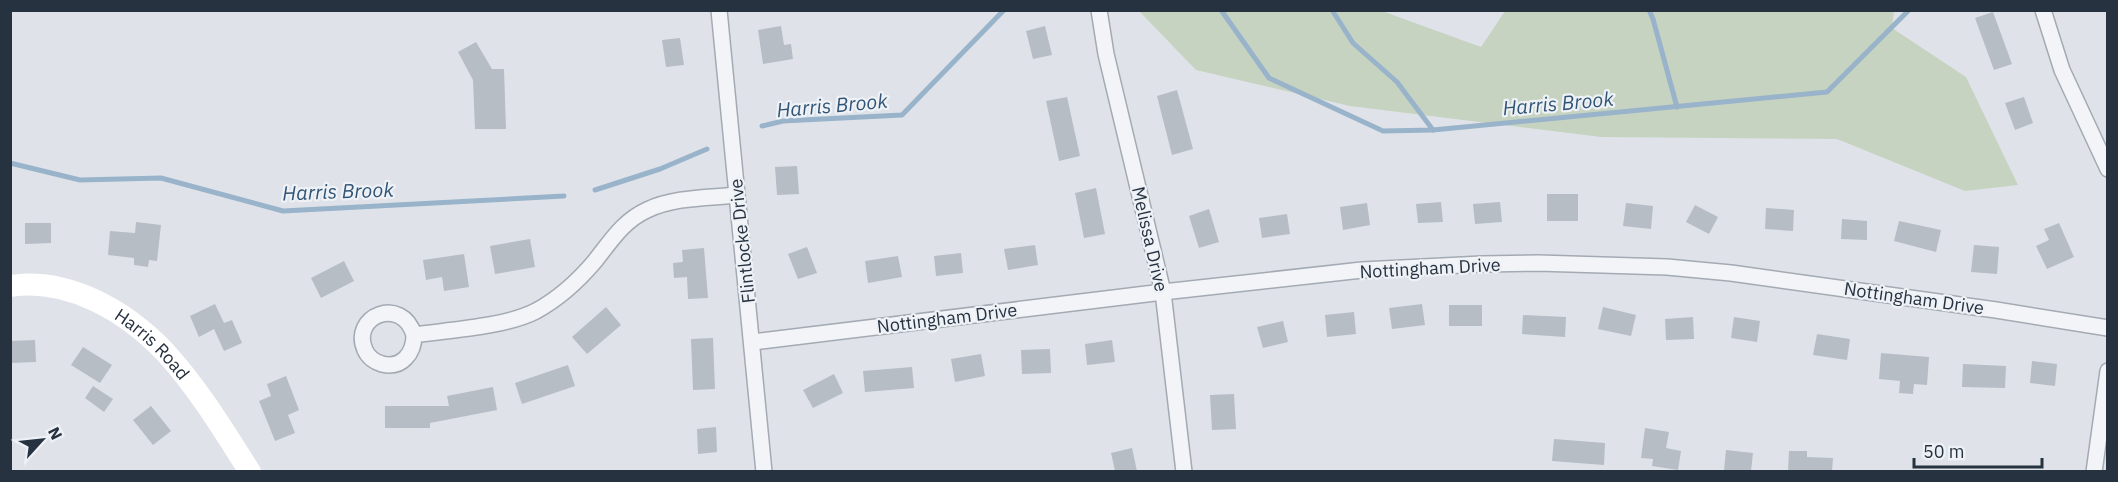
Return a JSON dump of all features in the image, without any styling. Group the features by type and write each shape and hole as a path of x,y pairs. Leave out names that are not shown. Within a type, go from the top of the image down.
{"street":[{"name":"Flintlocke Drive","path":"719,10 765,471"},
{"name":"Melissa Drive","path":"1099,10 1106,54 1162,292 1184,471"},
{"path":"2043,10 2062,70 2108,169"},
{"path":"414,335 498,322 534,312 552,302 574,283 595,261 616,233 648,209 666,204 737,195"},
{"name":"Nottingham Drive","path":"753,342 1162,292 1404,267 1482,264 1599,264 1731,273 2108,328"},
{"name":"Harris Road","path":"10,286 25,284 65,288 101,303 134,325 164,352 203,399 250,471"},
{"path":"2094,471 2108,371"}],"green space":[{"path":"1139,11 1382,11 1481,47 1505,11 1894,11 1892,28 1966,77 2018,185 1965,191 1837,139 1601,137 1350,106 1196,70"}],"building":[{"path":"1993,12 2012,64 1994,70 1975,18"},
{"path":"781,26 784,45 791,44 793,59 763,64 758,30"},
{"path":"1045,26 1052,55 1033,59 1026,31"},
{"path":"680,38 684,65 666,67 662,40"},
{"path":"476,42 492,69 504,69 506,129 475,129 473,80 458,52"},
{"path":"1177,90 1193,149 1172,155 1157,96"},
{"path":"1067,97 1080,156 1059,161 1046,101"},
{"path":"2024,97 2033,123 2015,130 2005,103"},
{"path":"797,166 799,194 777,195 775,167"},
{"path":"1096,188 1105,234 1084,238 1075,193"},
{"path":"1547,194 1578,194 1578,221 1547,221"},
{"path":"1441,202 1443,222 1418,223 1416,204"},
{"path":"1500,202 1502,222 1475,224 1473,204"},
{"path":"1367,203 1370,225 1343,230 1340,207"},
{"path":"1626,203 1653,206 1651,229 1623,226"},
{"path":"1695,205 1718,217 1709,234 1686,222"},
{"path":"1766,208 1794,210 1793,231 1765,229"},
{"path":"1209,209 1219,242 1199,248 1189,216"},
{"path":"1287,214 1290,234 1262,238 1259,218"},
{"path":"1842,219 1867,221 1867,240 1841,239"},
{"path":"1899,221 1941,230 1936,252 1894,241"},
{"path":"136,222 161,225 157,261 149,260 148,267 134,265 134,258 108,255 110,231 135,233"},
{"path":"25,223 51,223 51,243 25,244"},
{"path":"2059,223 2074,257 2047,269 2036,246 2049,240 2044,229"},
{"path":"530,239 535,267 495,274 490,246"},
{"path":"1035,245 1038,265 1008,270 1004,249"},
{"path":"1974,245 1999,247 1997,274 1971,272"},
{"path":"807,247 817,273 798,279 788,254"},
{"path":"704,248 708,298 688,299 687,277 674,278 673,263 683,262 682,250"},
{"path":"961,253 963,273 936,276 934,256"},
{"path":"464,254 469,287 444,291 442,277 426,280 423,260"},
{"path":"898,256 902,277 868,283 865,261"},
{"path":"344,261 354,281 321,298 311,278"},
{"path":"215,304 224,323 232,320 242,343 224,351 214,329 199,337 190,316"},
{"path":"1422,304 1425,325 1392,329 1389,308"},
{"path":"1449,305 1482,305 1482,326 1449,326"},
{"path":"606,307 621,325 587,354 572,337"},
{"path":"1603,307 1636,315 1631,336 1598,329"},
{"path":"1354,312 1356,334 1327,337 1325,315"},
{"path":"1523,315 1566,317 1565,337 1522,334"},
{"path":"1693,317 1694,339 1666,340 1665,319"},
{"path":"1734,317 1760,321 1757,342 1731,338"},
{"path":"1283,321 1288,342 1263,348 1257,327"},
{"path":"1817,334 1850,339 1847,360 1813,355"},
{"path":"713,338 715,389 693,390 691,339"},
{"path":"35,340 36,362 10,363 10,341"},
{"path":"1112,340 1115,362 1087,365 1085,344"},
{"path":"83,347 112,365 100,383 71,365"},
{"path":"1050,349 1051,373 1022,374 1021,350"},
{"path":"1881,353 1929,357 1927,385 1914,384 1913,394 1899,393 1900,381 1879,379"},
{"path":"981,354 985,376 955,382 951,359"},
{"path":"2032,361 2057,364 2055,386 2030,383"},
{"path":"1963,364 2006,366 2005,388 1962,387"},
{"path":"568,365 575,386 522,404 515,383"},
{"path":"912,367 914,388 865,392 863,371"},
{"path":"834,374 843,393 813,408 803,390"},
{"path":"286,376 299,410 288,415 295,433 275,441 259,401 271,396 267,384"},
{"path":"93,386 113,399 104,412 85,398"},
{"path":"493,387 497,410 430,423 430,428 385,428 385,406 449,406 447,396"},
{"path":"1234,394 1236,429 1212,430 1210,395"},
{"path":"151,406 171,431 153,445 133,420"},
{"path":"716,427 717,452 698,454 697,429"},
{"path":"1645,428 1669,432 1666,448 1681,451 1678,470 1652,466 1653,459 1641,458"},
{"path":"1554,439 1605,443 1604,465 1552,461"},
{"path":"1132,448 1137,471 1115,471 1111,453"},
{"path":"1726,450 1753,453 1751,471 1724,470"},
{"path":"1789,451 1807,451 1807,457 1833,458 1832,471 1788,471"}],"waterway":[{"name":"Harris Brook","path":"762,126 783,121 902,115 1004,10"},
{"name":"Harris Brook","path":"1221,10 1269,78 1383,131 1433,130 1827,92 1909,10"},
{"path":"1332,10 1353,43 1397,82 1433,130"},
{"path":"1649,10 1677,107"},
{"name":"Harris Brook","path":"595,190 660,169 707,149"},
{"name":"Harris Brook","path":"10,163 80,180 161,178 283,211 564,196"}]}
